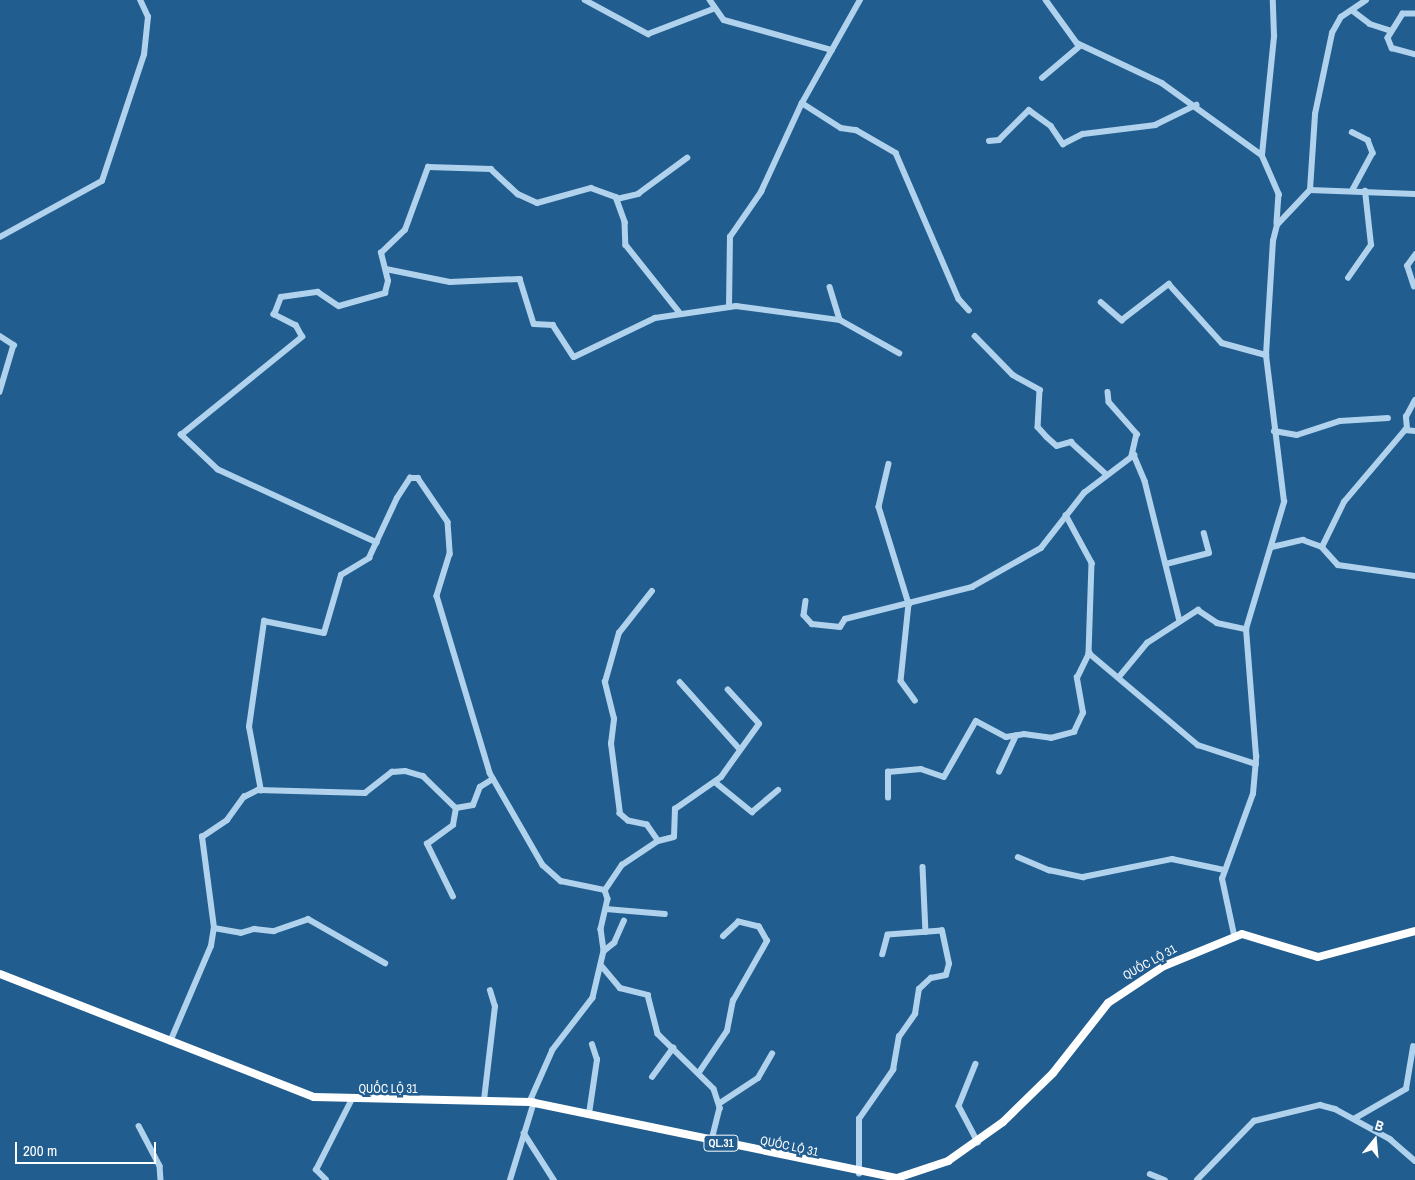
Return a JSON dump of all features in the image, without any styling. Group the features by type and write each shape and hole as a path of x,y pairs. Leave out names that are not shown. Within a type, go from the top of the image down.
{"highway":[{"name":"QUỐC LỘ 31","path":"0,974 299,1092 351,1101 484,1100 532,1102 861,1176 911,1177 948,1161 978,1142 1031,1098 1114,998 1164,966 1234,935 1264,937 1312,957 1372,944 1415,931"}],"street":[{"path":"0,236 102,181 144,55 148,17 140,0"},
{"path":"585,0 648,34 713,9"},
{"path":"710,0 713,9 736,25 832,50"},
{"path":"729,307 729,240 761,192 802,102 860,0"},
{"path":"1046,0 1063,29 1080,46 1162,83 1196,105 1262,155 1279,194 1277,225 1267,294 1266,355 1284,502 1272,547 1246,628 1256,764 1252,797 1224,870 1221,884 1234,935"},
{"path":"1262,155 1274,36 1273,0"},
{"path":"1277,225 1310,190 1315,114 1330,42 1337,22 1366,0"},
{"path":"1353,11 1370,24 1391,31"},
{"path":"1415,14 1403,14 1388,38 1392,48 1415,54"},
{"path":"1042,78 1080,46"},
{"path":"802,102 841,128 856,130 896,153 959,299 970,310"},
{"path":"990,141 999,140 1029,110 1051,126 1063,144 1083,134 1155,125 1196,105"},
{"path":"1352,132 1368,140 1374,153 1353,190"},
{"path":"377,544 218,470 181,435 302,337 296,326 274,315 281,297 318,292 335,306 369,301 386,292 386,269 381,254 405,230 426,169 432,165 491,169 518,194 537,204 592,188 617,199 638,194 687,158"},
{"path":"1310,190 1353,190 1415,194"},
{"path":"1348,278 1371,245 1365,191"},
{"path":"617,199 625,222 626,244 680,313"},
{"path":"1414,287 1407,266 1415,256"},
{"path":"386,269 450,282 520,280 534,324 552,326 574,357 638,325 680,313 729,307 777,308 840,320 899,352"},
{"path":"1101,302 1122,320 1169,284 1222,344 1266,355"},
{"path":"830,287 840,320"},
{"path":"0,336 14,345 0,392"},
{"path":"975,336 1013,375 1040,390 1038,427 1046,437 1057,446 1071,442 1105,473"},
{"path":"806,601 806,617 823,628 840,627 845,619 909,604 986,579 1041,548 1066,516 1105,473 1132,455 1137,434 1110,402 1108,392"},
{"path":"1322,547 1344,502 1407,429 1406,417 1415,400"},
{"path":"1274,431 1297,435 1340,421 1388,418"},
{"path":"1407,429 1415,431"},
{"path":"1132,455 1141,467 1180,621"},
{"path":"889,464 879,507 909,604 901,680 915,700"},
{"path":"261,791 249,727 264,621 324,633 341,575 364,564 377,544 408,481 418,478 448,522 450,554 437,596 493,779 543,866 561,881 605,890"},
{"path":"888,798 888,772 921,769 944,777 975,722 996,734 1016,736 1051,738 1077,730 1083,713 1076,682 1089,653 1092,563 1066,516"},
{"path":"1166,564 1209,553 1204,534"},
{"path":"1272,547 1286,547 1300,540 1322,547 1334,564 1376,574 1415,576"},
{"path":"652,591 619,633 605,682 614,719 611,744 620,814 628,821 647,825 658,841"},
{"path":"1119,677 1148,643 1180,621 1202,609 1217,623 1246,628"},
{"path":"1089,653 1198,745 1256,764"},
{"path":"680,682 740,750"},
{"path":"510,1180 532,1102 553,1050 591,1002 604,951 601,929 606,909 605,890 622,865 658,841 674,835 677,807 715,782 760,722 728,690"},
{"path":"999,772 1016,736"},
{"path":"170,1042 206,959 214,928 202,837 227,820 244,797 261,791 365,793 392,772 405,771 423,776 456,808"},
{"path":"456,808 474,805 480,787 493,779"},
{"path":"715,782 752,812 778,790"},
{"path":"453,897 427,844 453,825 456,808"},
{"path":"1018,857 1053,872 1083,877 1172,859 1224,870"},
{"path":"923,867 926,932"},
{"path":"606,909 665,914"},
{"path":"214,928 241,933 254,929 274,931 308,919 385,963"},
{"path":"604,951 614,943 624,921"},
{"path":"700,1071 727,1031 733,1001 767,941 759,928 739,922 724,936"},
{"path":"861,1176 859,1119 893,1070 899,1037 915,1014 919,989 948,970 944,932 887,935 883,954"},
{"path":"601,965 620,988 648,995 656,1031 700,1071 720,1103 712,1141"},
{"path":"484,1100 495,1007 490,991"},
{"path":"588,1114 597,1060 592,1045"},
{"path":"652,1077 673,1048"},
{"path":"1354,1119 1406,1089 1413,1048"},
{"path":"720,1103 758,1078 772,1054"},
{"path":"976,1064 959,1106 978,1142"},
{"path":"326,1180 316,1170 351,1101"},
{"path":"1197,1180 1230,1142 1262,1117 1325,1105 1396,1143 1415,1161"},
{"path":"139,1126 160,1166 161,1180"},
{"path":"524,1133 554,1180"},
{"path":"1150,1174 1165,1180"}]}
